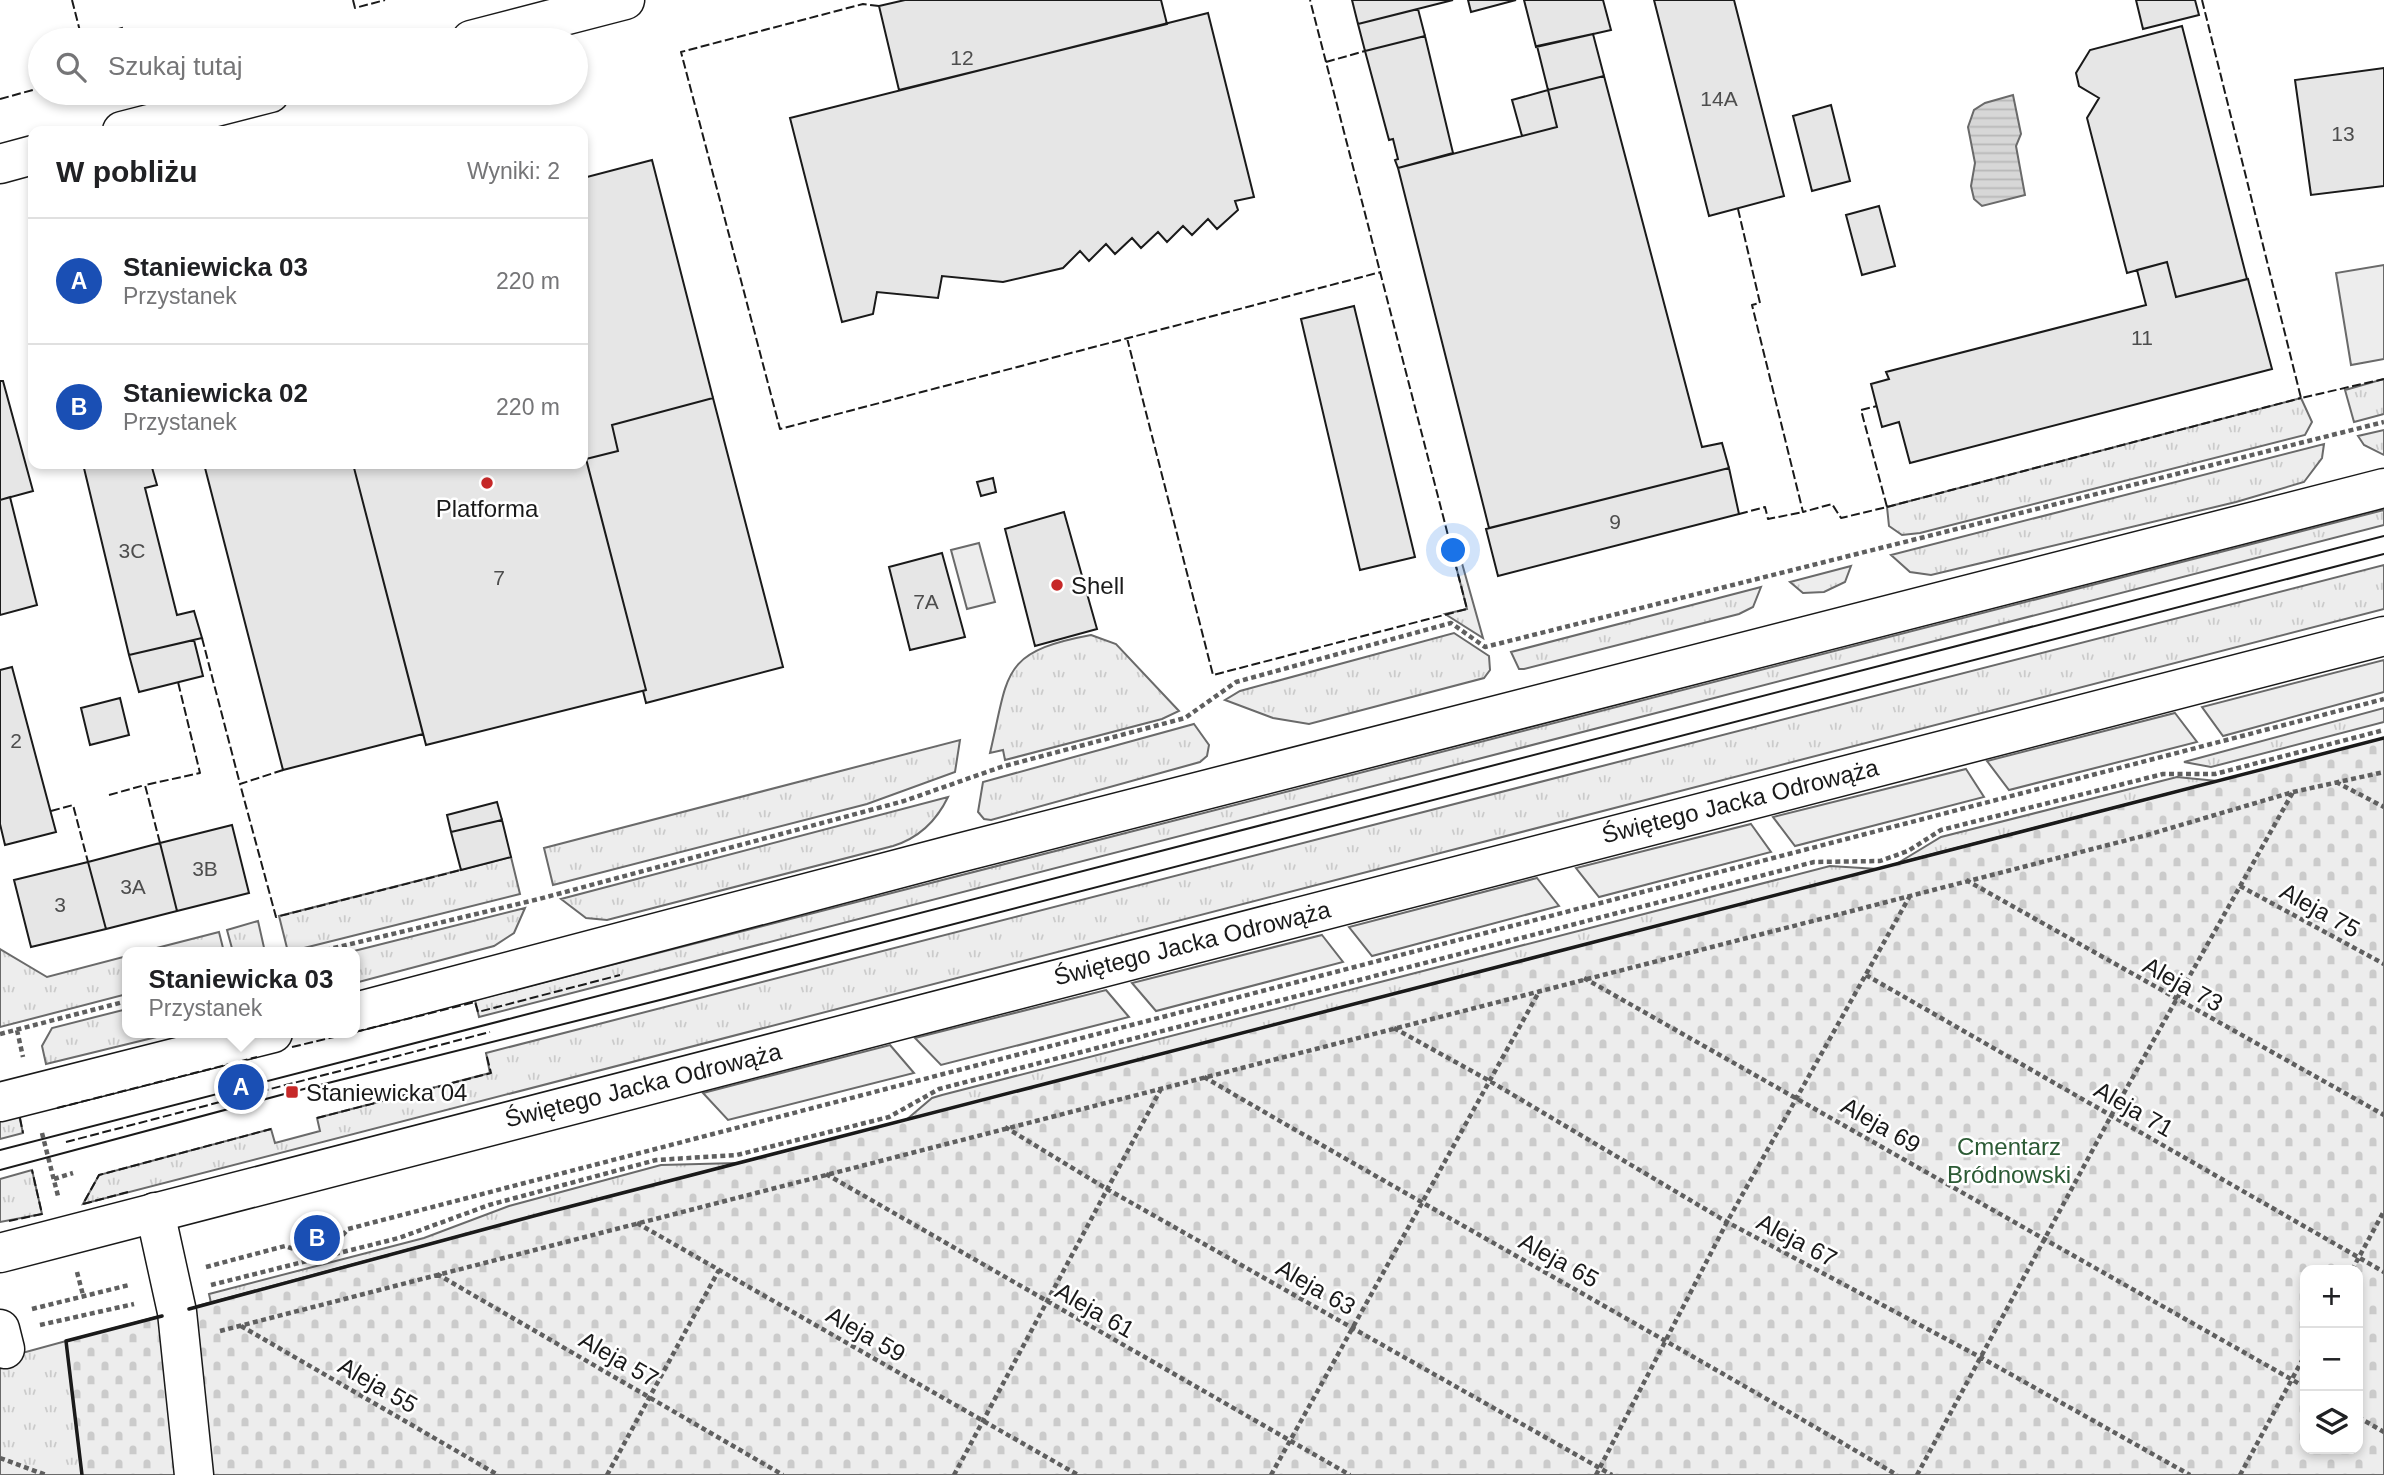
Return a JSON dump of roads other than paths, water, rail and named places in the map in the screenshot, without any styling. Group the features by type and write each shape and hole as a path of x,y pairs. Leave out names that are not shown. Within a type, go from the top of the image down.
{"main road":[{"path":"517,28 625,0"},
{"path":"141,126 223,105"},
{"path":"0,164 28,156"},
{"path":"360,1011 960,852 2384,488"},
{"name":"Świętego Jacka Odrowąża","path":"0,1253 2384,636"},
{"path":"0,1102 253,1038"},
{"path":"155,1212 175,1306 194,1475"}],"tram line":[{"path":"0,1150 2384,536"},
{"path":"0,1170 292,1092 664,999 2384,554"}],"place":[{"name":"Platforma","path":"487,483"},
{"name":"Shell","path":"1057,585"},
{"name":"Staniewicka 03","path":"241,1087"},
{"name":"Staniewicka 04","path":"292,1092"},
{"name":"Staniewicka 02","path":"317,1238"}],"park label":[{"name":"Cmentarz Bródnowski","path":"2009,1160"}]}
